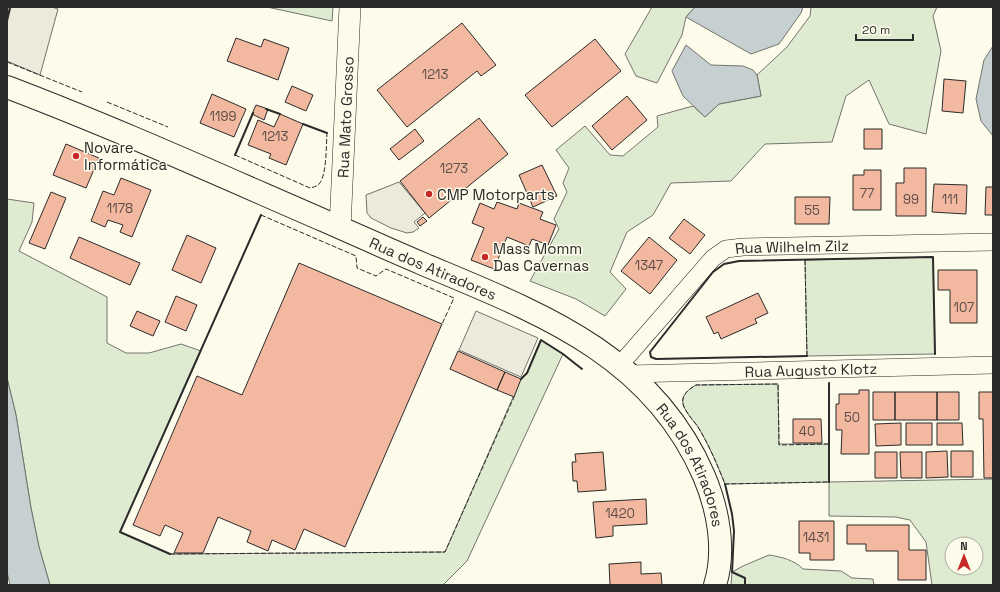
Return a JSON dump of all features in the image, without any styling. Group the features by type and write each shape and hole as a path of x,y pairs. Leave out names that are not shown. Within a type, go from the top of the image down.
{"main road":[{"name":"Rua dos Atiradores","path":"7,88 164,151 534,312 570,331 594,347 624,370 655,398 678,427 698,462 711,491 718,520 720,555 715,585"}],"street":[{"name":"Rua Mato Grosso","path":"340,228 350,7"},
{"name":"Rua Wilhelm Zilz","path":"624,370 713,258 726,249 743,247 993,242"},
{"name":"Rua Augusto Klotz","path":"624,370 993,365"}],"green space":[{"path":"267,7 333,7 332,21"},
{"path":"652,7 695,7 686,17 682,35 657,83 636,76 625,54"},
{"path":"811,7 937,7 933,16 941,51 926,134 889,124 869,80 846,96 832,142 765,144 731,181 671,183 653,215 627,232 610,272 626,289 605,316 576,299 530,281 559,229 554,219 567,192 563,183 569,168 556,150 585,126 610,155 623,156 658,127 657,116 693,106 705,117 719,104 761,96 757,75 787,47 810,16"},
{"path":"7,199 34,203 32,222 19,251 107,297 107,343 126,353 149,353 181,344 201,351 120,532 170,554 445,552 521,379 527,373 541,340 563,354 467,561 443,585 50,585 39,547 16,415 7,378"},
{"path":"933,257 935,354 807,356 805,260"},
{"path":"778,384 779,444 829,444 829,482 725,484 706,441 683,404 684,395 688,390 696,385"},
{"path":"993,479 993,585 932,585 926,542 910,520 896,517 829,516 829,482"},
{"path":"769,555 788,559 803,569 841,571 852,578 873,579 874,585 731,585 732,572"}],"shaded area":[{"path":"11,7 52,7 58,9 40,75 7,61 7,23"},
{"path":"695,7 803,7 801,13 779,44 751,54 686,17"},
{"path":"686,45 711,65 743,66 753,70 757,75 761,96 719,104 705,117 683,96 672,71"},
{"path":"993,46 993,136 981,121 976,99 984,60"},
{"path":"399,182 425,213 414,222 419,228 413,232 407,233 391,228 371,218 367,213 366,195"},
{"path":"476,311 538,338 521,377 459,350"},
{"path":"7,378 16,415 39,547 50,585 10,585 7,572"}],"building":[{"path":"462,23 496,65 481,76 477,71 407,127 377,90"},
{"path":"236,38 261,47 264,39 289,48 278,80 227,61"},
{"path":"595,39 621,71 552,127 525,95"},
{"path":"944,79 966,81 963,113 942,111"},
{"path":"292,86 313,95 306,111 285,102"},
{"path":"212,94 246,109 234,137 200,123"},
{"path":"627,96 647,120 612,150 592,126"},
{"path":"256,105 268,109 264,120 252,114"},
{"path":"280,114 303,124 286,165 269,158 271,154 248,145 258,120 274,127"},
{"path":"479,118 508,154 429,218 400,181"},
{"path":"415,129 424,141 399,160 390,149"},
{"path":"864,129 882,129 882,149 864,149"},
{"path":"66,144 99,158 86,188 53,175"},
{"path":"542,165 557,196 533,207 519,175"},
{"path":"904,168 926,168 926,216 896,216 896,183 904,183"},
{"path":"864,170 881,170 881,210 853,210 853,175 864,175"},
{"path":"121,178 151,190 132,237 120,232 123,225 108,220 105,227 91,221 103,191 114,195"},
{"path":"934,184 967,185 966,214 932,212"},
{"path":"986,187 993,187 993,215 985,215"},
{"path":"51,192 66,198 45,249 29,243"},
{"path":"795,197 830,197 829,224 795,224"},
{"path":"497,202 517,209 519,203 543,212 540,219 556,225 548,245 532,239 529,246 507,237 494,269 471,260 484,228 472,223 480,203 494,209"},
{"path":"423,217 427,221 420,226 417,222"},
{"path":"684,219 705,235 690,254 669,238"},
{"path":"187,235 216,248 201,283 172,270"},
{"path":"79,237 140,263 130,285 70,258"},
{"path":"649,237 677,260 650,294 621,271"},
{"path":"299,263 442,324 345,547 304,529 295,550 272,540 268,551 247,542 251,531 218,517 203,553 174,553 183,533 165,525 160,536 133,525 197,376 242,395"},
{"path":"938,270 977,270 977,323 950,323 950,290 938,290"},
{"path":"758,293 768,313 755,319 757,323 721,339 718,332 714,334 706,317"},
{"path":"176,296 197,305 186,331 165,322"},
{"path":"137,311 160,321 153,336 130,326"},
{"path":"458,351 505,372 497,390 450,369"},
{"path":"505,372 521,379 514,397 497,390"},
{"path":"859,390 869,390 869,454 841,454 842,430 836,430 836,404 839,404 839,394 859,394"},
{"path":"873,392 895,392 895,420 873,420"},
{"path":"895,392 937,392 937,420 895,420"},
{"path":"937,392 959,392 959,420 937,420"},
{"path":"979,392 993,392 993,478 984,478 983,419 979,419"},
{"path":"793,419 821,419 822,443 793,443"},
{"path":"901,423 901,445 876,446 875,424"},
{"path":"906,423 932,423 932,445 906,445"},
{"path":"937,423 962,423 963,445 937,445"},
{"path":"947,451 948,477 926,478 926,452"},
{"path":"951,451 973,451 973,477 951,477"},
{"path":"603,452 606,490 578,492 577,481 573,481 572,462 576,462 575,454"},
{"path":"875,452 897,452 897,478 875,478"},
{"path":"900,452 922,452 922,478 901,478"},
{"path":"646,499 647,524 613,526 613,536 596,538 593,502"},
{"path":"799,521 834,521 834,560 810,560 810,553 799,553"},
{"path":"847,525 909,525 909,550 926,550 926,580 898,580 898,551 866,551 866,544 847,544"},
{"path":"641,562 641,574 661,573 662,585 610,585 609,564"}],"fence":[{"path":"7,62 82,92"},
{"path":"107,102 168,127"},
{"path":"235,155 310,188 316,186 322,180 326,160 327,133"},
{"path":"261,215 356,256 357,268 376,276 386,269 454,298 442,324"},
{"path":"805,260 807,356"},
{"path":"829,444 779,445 778,384 696,385 688,390 683,398 684,407 706,441 725,484 829,482"},
{"path":"170,554 445,552 514,397"}],"wall":[{"path":"7,20 10,7"},
{"path":"266,109 280,114"},
{"path":"235,155 253,113"},
{"path":"303,124 327,133"},
{"path":"170,554 120,532 261,215"},
{"path":"807,356 656,359 651,357 650,352 713,272 724,264 739,261 933,257 935,354"},
{"path":"521,379 527,373 541,340 563,354 582,369"},
{"path":"829,383 829,482"},
{"path":"725,484 732,514 734,531 732,572 745,578 745,585"}],"place":[{"name":"Novare Informática","path":"76,156"},
{"name":"CMP Motorparts","path":"429,194"},
{"name":"Mass Momm Das Cavernas","path":"485,257"}]}
